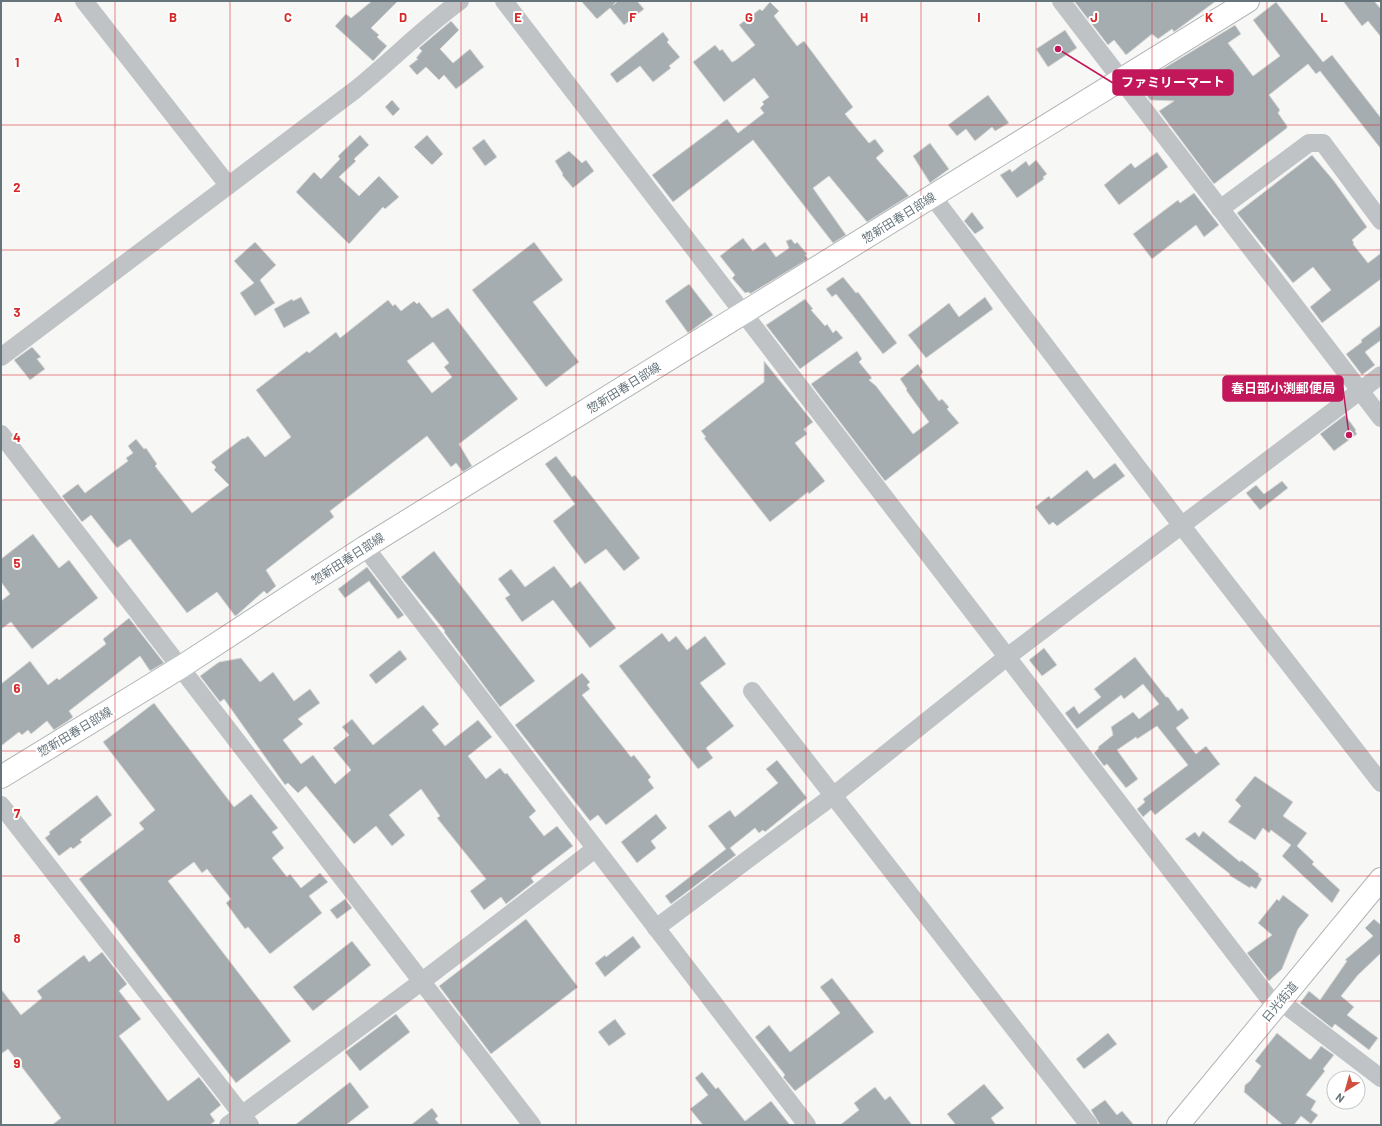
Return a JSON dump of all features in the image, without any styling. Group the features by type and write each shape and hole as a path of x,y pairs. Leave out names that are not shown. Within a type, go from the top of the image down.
{"main road":[{"name":"惣新田春日部線","path":"1,777 181,667 365,547 1248,1"},
{"name":"日光街道","path":"1178,1125 1381,879"}],"street":[{"path":"84,1 228,184"},
{"path":"1,357 382,68 436,18 460,1"},
{"path":"504,1 1268,997 1280,1001 1381,1078"},
{"path":"1061,1 1381,418"},
{"path":"1220,209 1309,143 1323,143 1381,221"},
{"path":"933,197 1182,526 1381,783"},
{"path":"656,928 834,794 1007,657 1381,375"},
{"path":"1,434 532,1125"},
{"path":"365,547 807,1125"},
{"path":"752,691 834,794 1089,1125"},
{"path":"1,805 240,1121 595,849"}],"building":[{"path":"372,1 398,1 371,28 379,35 377,37 387,46 373,61 335,26 346,14 351,18"},
{"path":"581,1 617,1 613,5 618,1 637,1 644,9 624,25 610,8 597,19"},
{"path":"1074,1 1216,1 1174,32 1172,29 1158,39 1152,34 1126,55 1114,40 1108,45"},
{"path":"1343,1 1374,1 1381,9 1381,37 1368,21 1362,26"},
{"path":"770,2 779,11 774,16 797,46 804,41 853,107 845,114 869,143 875,139 884,151 876,158 909,196 867,222 829,176 813,188 846,235 833,243 753,140 673,202 652,175 727,119 738,133 764,113 760,108 764,104 762,102 769,97 754,78 724,102 693,62 715,45 720,51 722,49 732,62 736,60 755,45 739,25 760,9 762,11"},
{"path":"1276,2 1323,62 1332,55 1381,118 1381,149 1320,71 1316,74 1308,64 1269,95 1280,110 1278,113 1287,128 1214,184 1159,111 1174,101 1150,100 1138,84 1235,25 1241,34 1228,43 1253,76 1280,56 1253,20"},
{"path":"451,21 459,30 440,49 453,63 470,49 484,67 456,89 444,75 439,80 426,67 417,75 409,66 418,59 416,58 422,51 419,48"},
{"path":"1065,30 1077,48 1048,67 1036,49"},
{"path":"663,32 669,40 667,42 680,57 669,66 671,68 653,82 640,66 617,83 610,74"},
{"path":"988,95 1009,123 995,131 992,127 975,141 966,129 957,136 948,125"},
{"path":"392,100 400,109 393,116 385,107"},
{"path":"360,135 369,145 354,159 356,161 339,177 359,196 379,176 399,197 385,209 383,207 349,244 296,192 314,172 321,179 340,159 338,156"},
{"path":"427,135 443,154 432,165 414,147"},
{"path":"484,139 497,157 485,166 472,148"},
{"path":"930,143 949,169 930,183 913,156"},
{"path":"569,151 582,163 586,160 594,171 573,188 562,175 563,174 555,161"},
{"path":"1157,152 1168,167 1119,205 1104,185 1131,163 1135,168"},
{"path":"1312,155 1334,181 1367,227 1352,240 1354,243 1353,244 1368,263 1381,253 1381,279 1322,323 1310,307 1331,290 1313,267 1293,283 1237,213"},
{"path":"1036,160 1047,174 1043,177 1044,179 1017,198 1000,175 1010,169 1012,172 1026,161 1029,166"},
{"path":"1194,193 1219,225 1204,237 1196,225 1152,259 1133,234 1178,200 1180,203"},
{"path":"972,212 984,228 975,234 964,221"},
{"path":"743,238 753,251 765,242 776,257 789,248 786,241 791,239 795,244 797,242 807,254 805,255 808,259 750,294 749,292 745,293 732,278 735,275 720,256"},
{"path":"255,242 276,265 260,280 275,303 255,316 240,293 254,283 234,261"},
{"path":"534,242 563,280 533,302 579,362 546,387 472,290"},
{"path":"843,277 856,293 858,292 897,343 883,354 836,294 832,297 826,289"},
{"path":"689,284 713,315 688,333 665,301"},
{"path":"301,297 310,313 284,328 274,309 292,299 293,301"},
{"path":"985,297 993,309 926,358 908,335 949,303 959,317"},
{"path":"805,299 813,309 811,310 825,326 827,324 833,333 836,330 843,338 800,369 766,325"},
{"path":"388,300 393,306 395,304 401,311 414,301 417,304 419,302 432,318 448,308 518,399 459,444 472,466 463,472 456,463 451,467 427,436 330,511 334,517 266,570 276,586 267,594 264,591 237,615 235,616 217,592 187,613 130,539 117,548 91,515 82,522 62,496 78,484 85,493 128,461 126,458 133,453 128,446 136,439 144,449 146,448 157,464 155,466 192,513 229,485 214,470 216,467 211,462 243,438 244,439 248,436 265,457 291,437 256,390 307,351 309,353 336,332 340,338","holes":["433,342 449,363 444,367 452,377 432,393 407,361"]},
{"path":"1381,325 1381,340 1365,352 1375,365 1362,375 1346,354 1362,342 1361,340"},
{"path":"32,347 41,357 37,359 45,369 30,380 14,360"},
{"path":"857,351 862,359 859,362 872,378 869,380 876,386 913,434 929,422 900,379 918,364 923,372 920,376 939,401 942,399 949,407 947,409 959,423 885,481 811,384"},
{"path":"764,361 813,422 804,429 807,434 795,443 825,481 809,494 808,492 770,522 704,438 706,437 701,431 764,382"},
{"path":"1345,415 1356,430 1355,431 1357,434 1334,451 1320,434"},
{"path":"556,456 572,477 575,475 640,558 624,571 606,549 585,564 553,521 575,504 545,464"},
{"path":"1115,463 1125,476 1057,526 1053,522 1049,525 1035,507 1049,496 1051,499 1087,470 1094,479"},
{"path":"1282,481 1288,488 1260,510 1246,493 1256,485 1264,494"},
{"path":"33,534 59,568 69,560 98,598 32,649 11,622 1,629 1,601 10,594 1,582 1,559"},
{"path":"434,551 535,681 500,707 444,632 445,631 401,577"},
{"path":"554,566 571,588 580,581 616,628 590,648 553,600 522,622 505,598 510,595 498,579 511,569 525,587"},
{"path":"367,567 404,615 398,619 369,581 345,598 338,589"},
{"path":"129,618 164,663 150,671 140,656 69,711 73,717 68,721 54,730 47,721 31,734 28,730 22,735 19,732 1,746 1,684 30,661 48,685 57,678 59,680 106,644 103,639"},
{"path":"662,633 669,642 676,636 687,650 705,636 726,664 700,683 734,726 706,748 713,758 698,769 619,666"},
{"path":"1044,648 1057,665 1042,676 1029,660"},
{"path":"400,650 407,659 376,684 369,675"},
{"path":"1135,657 1178,711 1182,708 1189,718 1176,728 1196,754 1206,746 1220,764 1155,815 1151,810 1143,817 1137,809 1145,802 1143,799 1188,765 1157,726 1137,739 1136,737 1117,750 1138,779 1126,788 1107,764 1104,766 1094,753 1099,748 1098,747 1113,735 1111,727 1133,712 1139,719 1159,704 1143,684 1124,699 1121,695 1077,729 1065,713 1074,706 1079,714 1101,697 1094,689"},
{"path":"241,658 260,682 273,672 294,701 310,689 320,703 298,719 303,724 283,740 301,764 313,755 335,784 351,770 333,748 349,735 342,727 352,719 373,745 423,705 439,724 432,730 445,746 478,720 492,737 468,756 486,779 500,768 505,774 507,773 536,811 529,817 544,836 557,826 573,846 531,878 534,882 506,904 501,897 484,910 470,891 486,879 437,818 440,816 421,789 389,815 405,835 392,846 376,826 354,844 306,786 298,793 288,783 285,785 224,699 220,702 200,676 219,662"},
{"path":"582,673 590,682 587,685 590,689 582,695 631,757 634,755 651,777 648,780 654,788 606,825 598,815 590,821 515,725"},
{"path":"154,703 234,807 251,794 278,828 272,832 284,848 272,858 287,877 290,874 301,888 320,873 328,882 309,896 322,913 270,954 248,927 245,929 226,903 231,899 207,869 202,873 194,862 168,881 291,1041 236,1083 79,879 144,829 139,823 155,810 103,742"},
{"path":"777,760 807,798 765,832 763,830 759,833 755,828 730,848 736,855 671,904 665,896 726,849 708,826 730,810 735,817 778,783 766,769"},
{"path":"1255,776 1293,802 1283,816 1307,833 1297,846 1314,862 1312,864 1340,890 1332,903 1282,856 1291,845 1271,830 1269,833 1263,828 1255,840 1228,822 1241,806 1235,800"},
{"path":"97,795 112,815 80,840 82,842 73,849 71,847 59,856 45,838 50,834 49,832"},
{"path":"656,814 667,828 651,841 656,848 637,863 621,842"},
{"path":"1203,831 1240,862 1241,860 1259,874 1258,876 1262,879 1256,889 1251,886 1250,888 1229,875 1230,874 1185,839 1195,832 1199,837"},
{"path":"1283,895 1309,915 1298,929 1282,969 1269,981 1247,953 1272,935 1258,923 1277,899 1279,901"},
{"path":"345,899 352,908 337,919 330,910"},
{"path":"526,919 578,987 491,1054 439,986"},
{"path":"1374,919 1381,925 1381,953 1358,975 1341,996 1354,1007 1347,1015 1378,1038 1369,1050 1335,1024 1332,1028 1300,1003 1309,991 1320,1000 1347,961 1345,960 1373,936 1365,928"},
{"path":"633,936 641,947 605,977 595,963 605,955 606,957"},
{"path":"352,941 371,965 313,1011 293,987"},
{"path":"102,952 127,984 119,991 141,1019 119,1036 168,1101 199,1077 221,1105 210,1114 215,1121 210,1125 52,1125 61,1118 8,1049 1,1054 1,989 21,1015 42,998 37,991 84,955 89,962"},
{"path":"832,978 874,1032 795,1091 783,1077 785,1075 755,1037 769,1025 790,1052 840,1013 820,987"},
{"path":"396,1014 410,1032 360,1071 345,1052"},
{"path":"615,1019 626,1034 609,1046 598,1032"},
{"path":"1108,1033 1117,1044 1084,1069 1076,1059"},
{"path":"1277,1033 1309,1059 1311,1059 1321,1046 1334,1055 1323,1069 1325,1071 1306,1095 1316,1101 1311,1110 1318,1115 1311,1124 1301,1116 1294,1125 1283,1125 1244,1092 1245,1085 1250,1081 1261,1066 1255,1061"},
{"path":"702,1072 716,1089 718,1087 745,1121 771,1101 790,1125 703,1125 690,1109 708,1095 695,1078"},
{"path":"350,1082 369,1107 346,1125 295,1125"},
{"path":"984,1084 1004,1108 991,1118 996,1125 956,1125 947,1114"},
{"path":"875,1087 885,1100 890,1096 912,1125 840,1125 859,1110 854,1103"},
{"path":"1105,1100 1117,1115 1122,1111 1134,1125 1100,1125 1091,1110"},
{"path":"432,1108 438,1116 435,1119 440,1125 411,1125"}],"place":[{"name":"ファミリーマート","path":"1058,49"},
{"name":"春日部小渕郵便局","path":"1349,435"}]}
